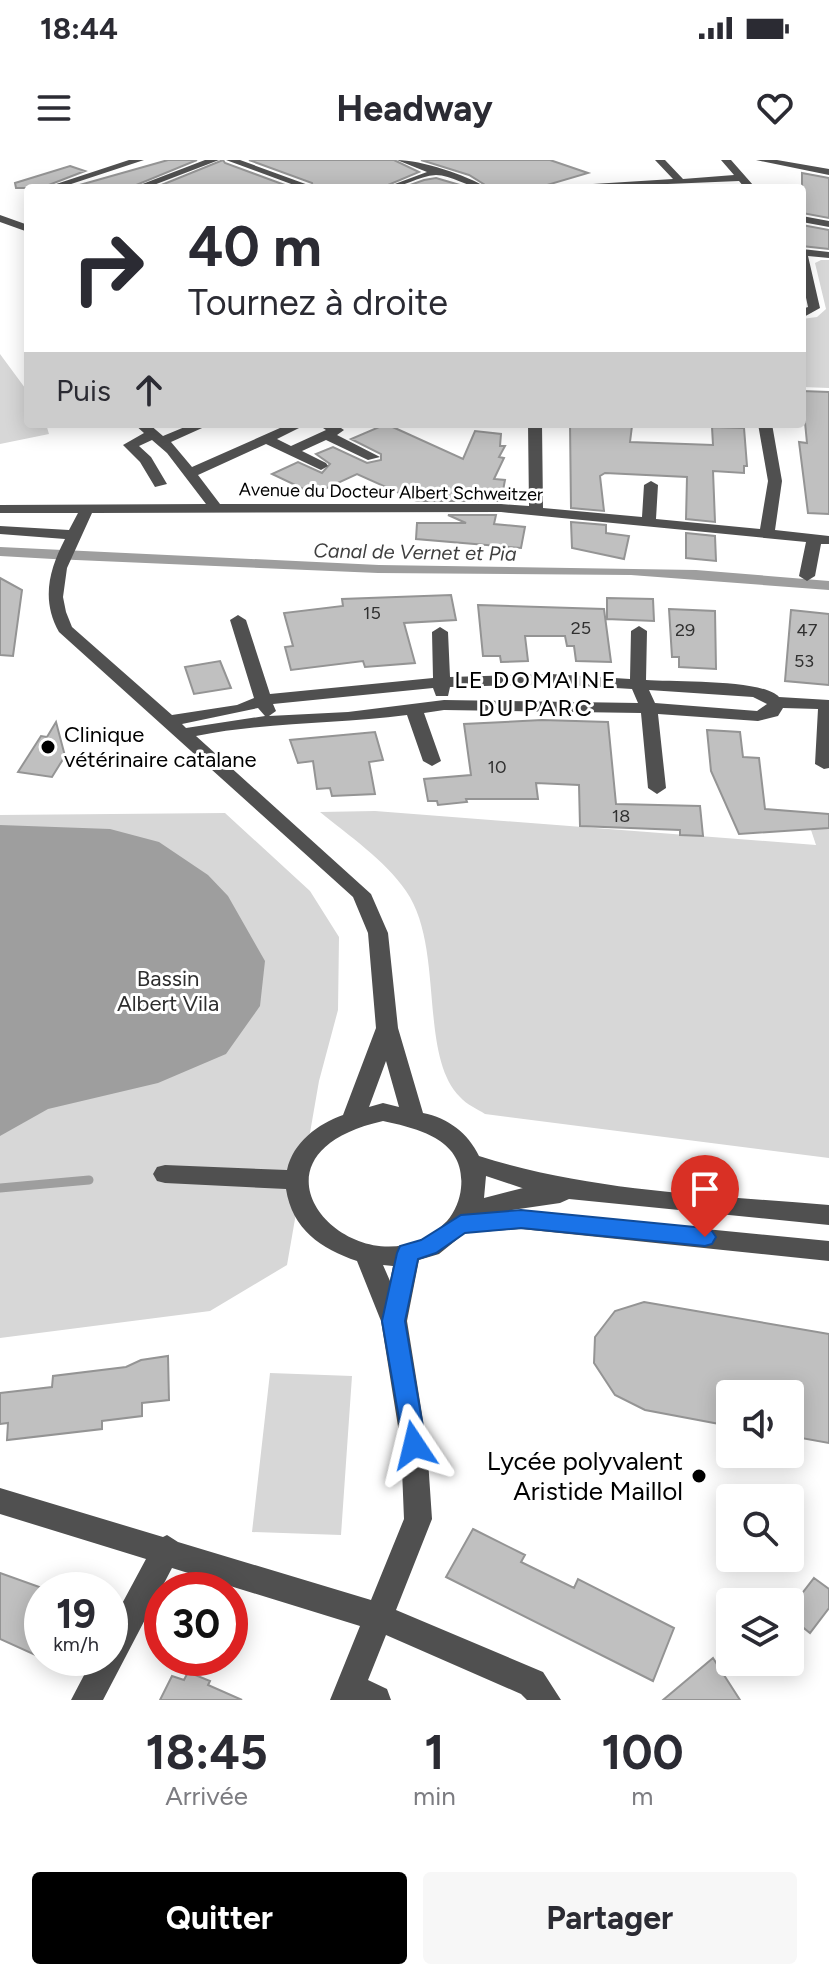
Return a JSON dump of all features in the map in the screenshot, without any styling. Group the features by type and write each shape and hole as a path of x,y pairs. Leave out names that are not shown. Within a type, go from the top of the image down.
{"street":[{"path":"148,184 214,160"},
{"path":"231,160 300,184"},
{"path":"402,160 472,184"},
{"path":"660,160 680,181"},
{"path":"726,160 747,184"},
{"path":"761,160 829,172"},
{"path":"85,169 127,161"},
{"path":"61,184 127,161"},
{"path":"401,184 439,171"},
{"path":"636,184 742,178"},
{"path":"0,218 24,227"},
{"path":"806,220 829,224"},
{"path":"806,253 829,255"},
{"path":"806,271 814,308 806,312"},
{"path":"146,428 158,437 184,489 215,507"},
{"path":"160,484 146,460 130,445 190,428"},
{"path":"184,489 266,439 291,428"},
{"path":"291,451 328,428 375,454"},
{"path":"535,428 536,511"},
{"path":"766,428 775,481 767,534"},
{"path":"266,439 321,466"},
{"path":"649,522 651,485"},
{"name":"Avenue du Docteur Albert Schweitzer","path":"0,509 87,509 184,489 215,507 536,511 821,539"},
{"path":"87,509 55,585 54,607 65,629 361,894 378,933 387,1028 412,1114"},
{"path":"0,530 68,549"},
{"path":"807,576 821,539"},
{"path":"238,620 269,723"},
{"path":"639,631 638,685 649,708 657,788"},
{"path":"440,632 440,682 444,705"},
{"path":"175,728 264,700 440,682 551,679 754,692 769,696 775,702 828,705 824,764"},
{"path":"175,728 242,722 269,723 444,705 649,708 758,716 772,712 775,702"},
{"path":"414,709 432,761"},
{"path":"354,1116 387,1028"},
{"path":"465,1217 477,1187 473,1163 453,1134 437,1123 412,1114 383,1112 354,1116 314,1141 302,1159 297,1180 300,1204 314,1226 337,1244 366,1254 408,1253 437,1242 465,1217 522,1198 581,1192"},
{"path":"473,1163 522,1179 581,1192 829,1215"},
{"path":"165,1174 297,1180"},
{"path":"465,1217 521,1219 829,1251"},
{"path":"394,1321 408,1253"},
{"path":"357,1696 379,1617 418,1519 414,1445 394,1321 366,1254"},
{"path":"0,1501 167,1549 379,1617 532,1683 546,1700"},
{"path":"128,1622 167,1549"},
{"path":"86,1700 99,1676"}],"green space":[{"path":"829,260 829,388 806,387 806,318 817,317 826,309 815,263"},
{"path":"0,354 24,387 24,428 47,428 49,434 0,444"},
{"path":"375,811 816,845 808,821 829,824 829,1158 485,1114 465,1102 447,1078 439,1055 425,941 418,914 406,891 388,869 320,812"},
{"name":"Bassin Albert Vila","path":"225,813 310,891 339,937 338,1010 319,1081 287,1265 210,1311 0,1338 0,815"},
{"path":"270,1373 352,1376 341,1535 252,1532"}],"shaded area":[{"name":"Canal de Vernet et Pia","path":"0,547 379,565 696,570 829,581 829,590 631,575 378,573 53,559 0,556"},
{"path":"0,825 110,829 159,842 208,875 228,896 265,961 260,1006 226,1054 158,1083 48,1109 0,1136"}],"building":[{"path":"168,160 197,160 139,184 83,184"},
{"path":"223,160 282,184 164,184"},
{"path":"249,160 394,160 419,172 390,184 312,183"},
{"path":"421,160 550,160 588,173 551,184 484,184 469,175"},
{"path":"70,166 85,171 51,184 24,184 24,188 16,188 15,183"},
{"path":"802,173 829,178 829,218 806,214 806,184 802,184"},
{"path":"436,178 456,184 413,184"},
{"path":"806,226 829,230 829,249 806,246"},
{"path":"806,391 829,392 829,514 808,513 799,442 807,443"},
{"path":"377,428 395,428 463,459 475,431 501,434 500,446 505,446 499,457 504,458 494,479 505,480 501,501 417,501 357,474 314,494 272,474 298,462 322,473 330,464 316,454 333,447 367,463 381,460 381,454 351,439"},
{"path":"570,428 632,428 630,442 713,445 712,428 744,428 747,466 744,466 744,473 713,471 715,522 686,519 687,477 605,473 600,476 604,511 571,508"},
{"path":"448,515 496,515 494,524 525,527 521,548 416,539 417,523 466,523"},
{"path":"571,522 606,525 606,533 629,536 624,559 572,548"},
{"path":"686,533 715,536 716,561 686,558"},
{"path":"0,578 22,590 13,656 0,655"},
{"path":"451,595 456,620 404,623 415,663 365,667 363,661 291,670 285,647 293,646 284,613 343,606 342,599"},
{"path":"607,598 653,599 654,621 607,619"},
{"path":"478,605 604,609 611,662 576,661 574,646 567,646 565,636 525,636 528,661 501,662 500,656 483,656"},
{"path":"669,609 715,611 716,669 679,667 679,657 672,657"},
{"path":"791,610 829,614 829,685 785,681"},
{"path":"220,661 231,688 194,694 185,667"},
{"path":"542,720 608,722 616,804 700,806 703,836 680,835 680,830 580,826 579,785 536,783 538,799 466,799 467,802 438,805 437,801 428,801 424,779 471,775 464,724"},
{"name":"Clinique vétérinaire catalane","path":"56,722 65,756 52,777 18,772 41,736 47,737"},
{"path":"707,730 740,732 743,757 759,758 765,809 829,814 829,828 739,834 711,771"},
{"path":"375,732 383,760 369,762 375,794 332,796 330,788 317,789 313,761 298,763 290,740"},
{"path":"644,1302 829,1334 829,1443 804,1439 804,1380 716,1380 716,1423 645,1410 615,1395 594,1363 595,1337 615,1311"},
{"path":"168,1356 169,1400 142,1403 142,1416 102,1421 102,1429 7,1440 8,1423 0,1424 0,1393 52,1387 53,1376 126,1367 141,1360"},
{"path":"473,1529 525,1555 521,1562 574,1588 578,1579 674,1628 653,1681 446,1577"},
{"path":"0,1573 24,1582 24,1650 0,1639"},
{"path":"814,1578 829,1589 829,1608 810,1633 804,1628 804,1591"},
{"path":"713,1658 716,1676 725,1676 740,1700 663,1700"},
{"path":"172,1676 184,1680 186,1676 198,1676 210,1681 208,1685 242,1700 160,1700"}],"waterway":[{"path":"0,1188 89,1180"}],"place":[{"name":"Clinique vétérinaire catalane","path":"48,747"},
{"name":"Lycée polyvalent Aristide Maillol","path":"699,1476"}],"district":[{"name":"LE DOMAINE DU PARC","path":"536,694"}],"route":[{"path":"414,1445 394,1321 408,1253 428,1247 461,1224 521,1219 705,1237"}]}
